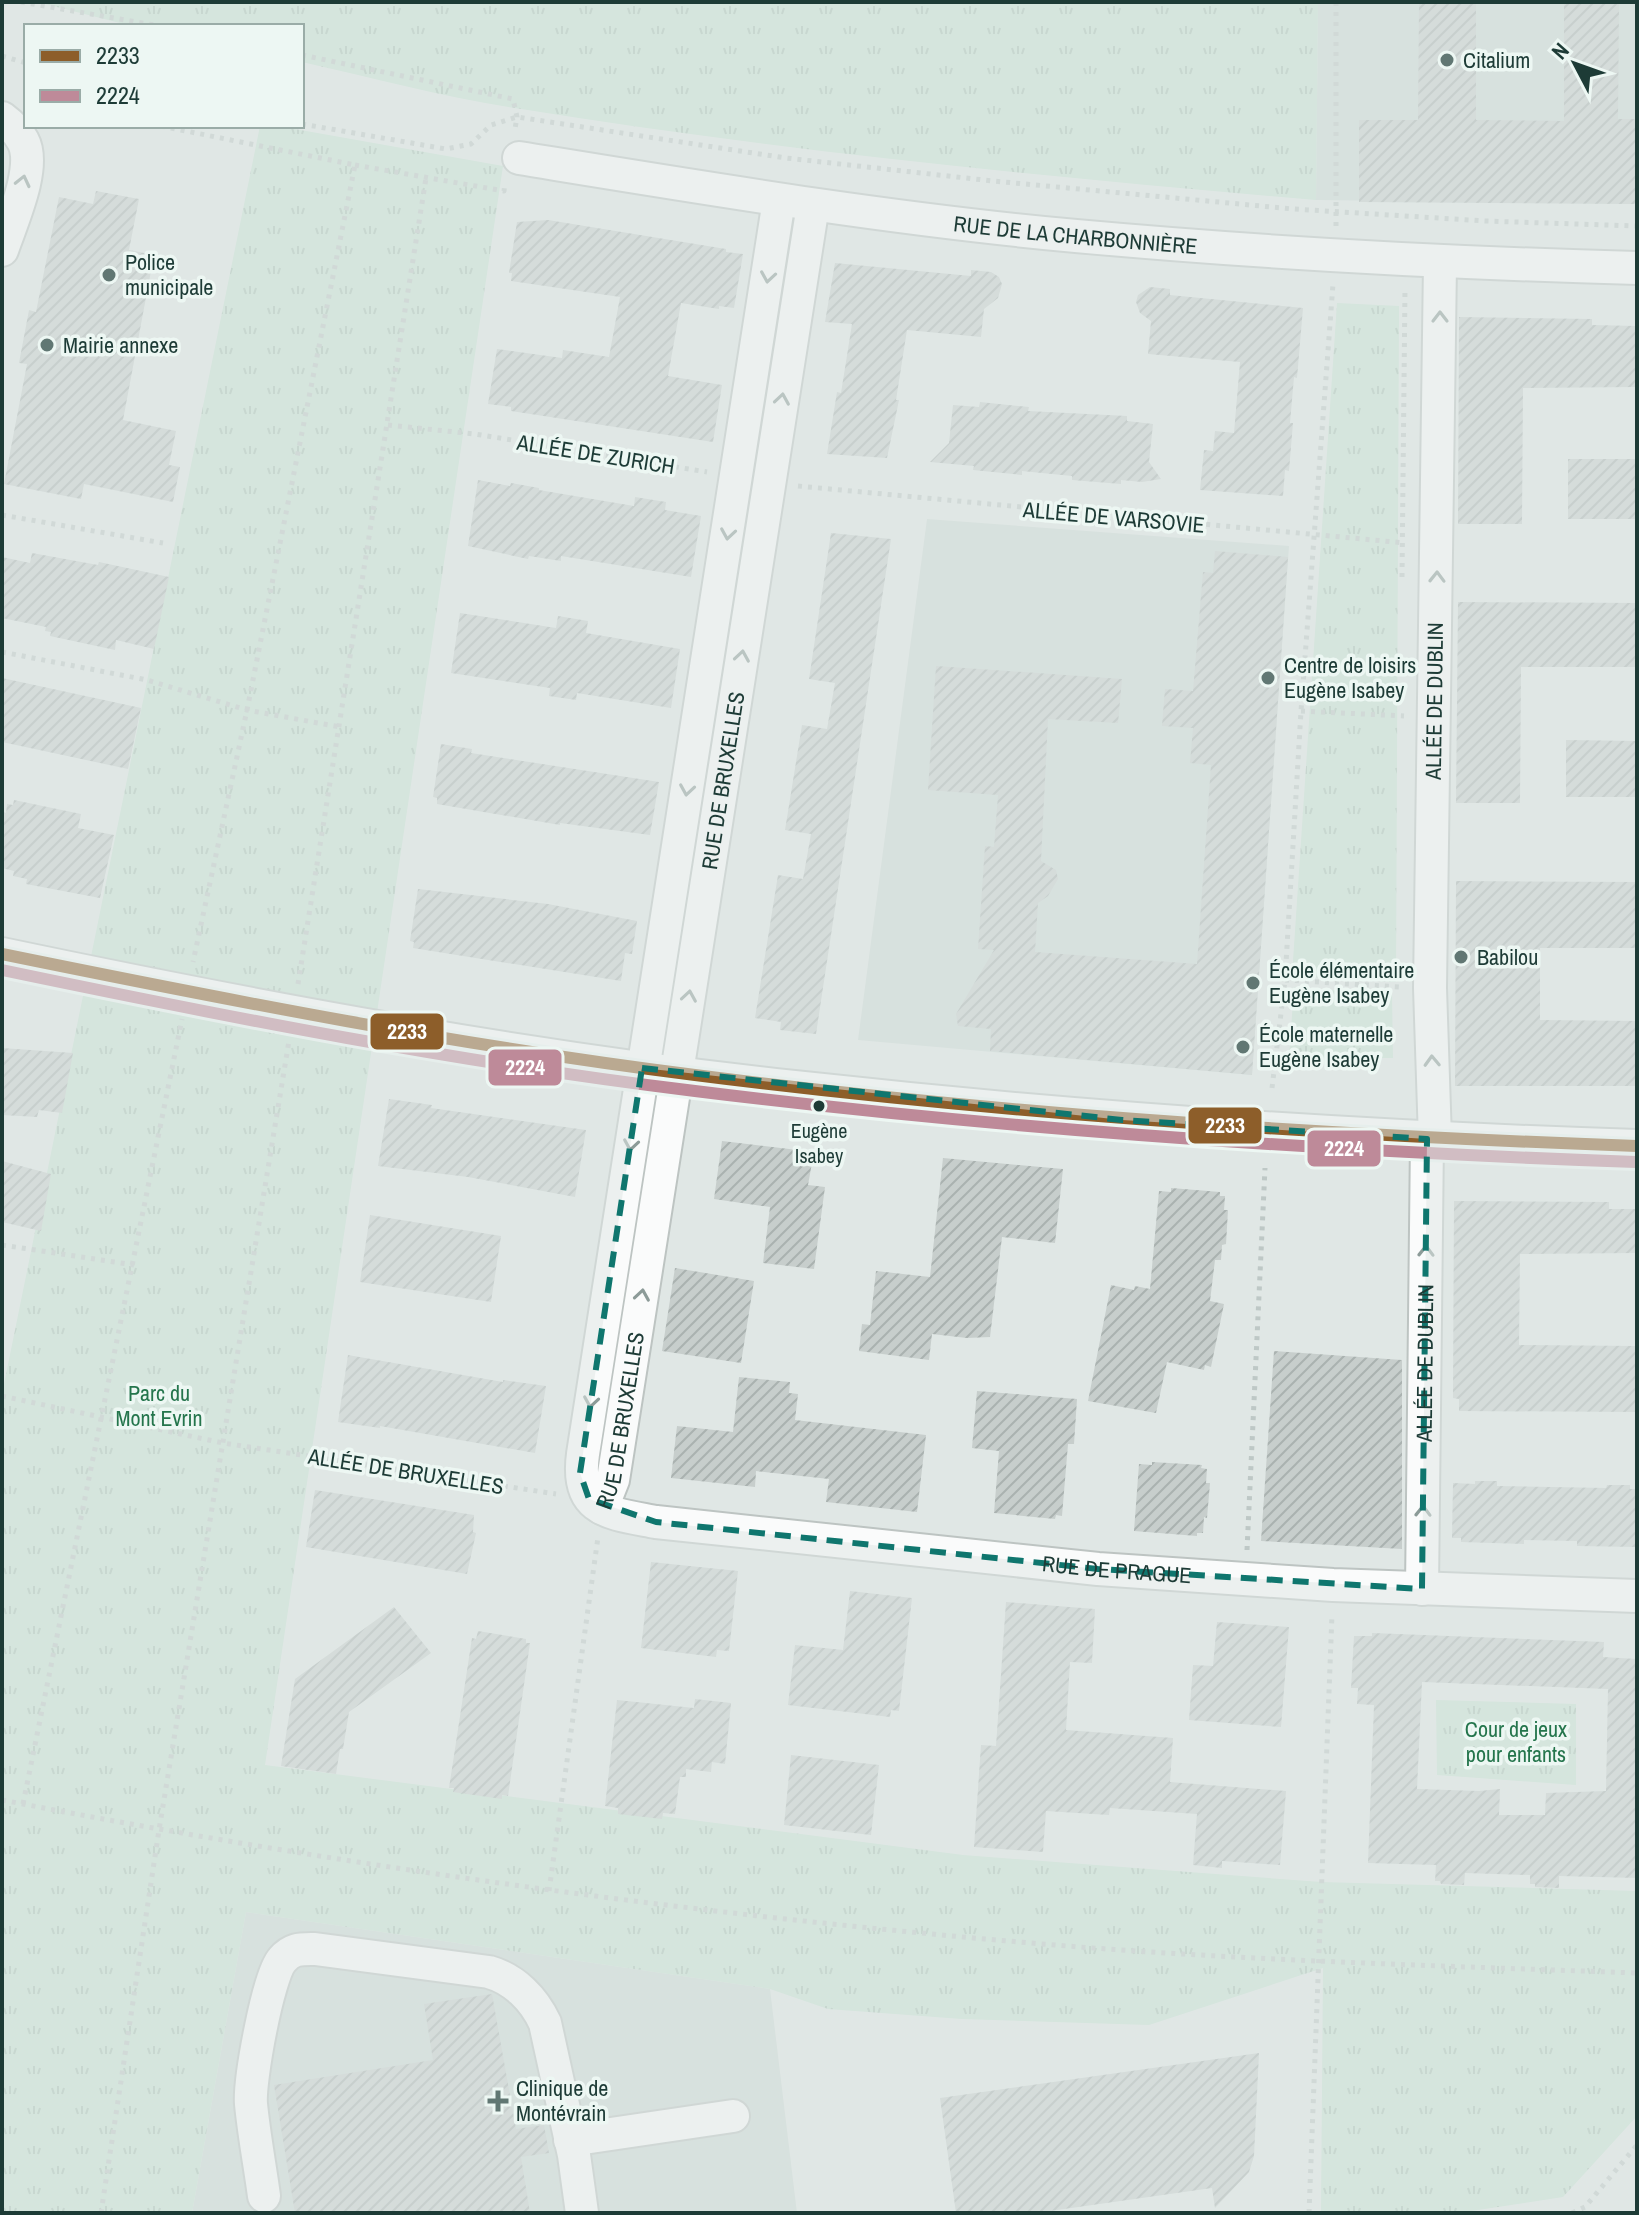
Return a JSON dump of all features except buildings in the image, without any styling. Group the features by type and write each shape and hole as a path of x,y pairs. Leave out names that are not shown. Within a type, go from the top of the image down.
{"street":[{"path":"2,118 25,142 27,161 24,183 2,250"},
{"name":"RUE DE LA CHARBONNIÈRE","path":"513,155 813,205 1075,236 1440,263 1637,268"},
{"name":"RUE DE BRUXELLES","path":"779,200 580,1473 582,1488 595,1504 613,1480 813,205"},
{"name":"ALLÉE DE DUBLIN","path":"1422,1589 1431,1139 1430,988 1440,263"},
{"path":"2,954 293,1012 642,1068 792,1087 1122,1120 1431,1139 1637,1146"},
{"name":"RUE DE PRAGUE","path":"595,1504 656,1522 1098,1569 1333,1585 1637,1596"},
{"path":"264,2196 251,2101 253,2069 273,1978 280,1961 296,1949 315,1949 504,1976 538,2007 545,2023 570,2140 582,2213"},
{"path":"570,2140 733,2116"}],"path":[{"path":"21,2 148,24"},
{"path":"1272,1088 1285,980 1301,711 1335,256 1336,2"},
{"path":"171,128 504,191 513,155 517,117 513,99 304,55"},
{"path":"2,56 24,62"},
{"path":"304,124 446,149 471,144 491,125 517,117 786,158 1009,182 1336,211 1485,221 1637,226"},
{"path":"23,1804 355,165"},
{"path":"101,2213 159,1830 340,727 426,178"},
{"name":"ALLÉE DE ZURICH","path":"388,425 475,434 717,474"},
{"name":"ALLÉE DE VARSOVIE","path":"790,486 1438,545"},
{"path":"2,515 163,543"},
{"path":"2,652 147,680 247,710 340,727"},
{"path":"1301,711 1435,718"},
{"path":"1285,980 1430,988"},
{"path":"1246,1579 1265,1168"},
{"path":"2,1245 134,1265"},
{"name":"ALLÉE DE BRUXELLES","path":"2,1396 223,1443 595,1504"},
{"path":"549,1891 595,1504"},
{"path":"1309,2213 1333,1585"},
{"path":"2,1800 159,1830 549,1891 812,1921 1050,1944 1317,1962 1637,1973"},
{"path":"1572,2213 1585,2207 1637,2145"}],"highlighted area":[{"path":"642,1068 1122,1120 1427,1139 1422,1589 1098,1569 656,1522 589,1499 580,1473"}],"shaded area":[{"path":"1318,2 1637,2 1637,204 1316,200"},
{"path":"927,519 1289,546 1252,1075 858,1040"},
{"name":"Clinique de Montévrain","path":"246,1912 770,1989 797,2213 192,2213"}],"green space":[{"path":"37,2 1318,2 1316,200 915,162 515,108 304,62 304,24 124,24"},
{"name":"Parc du Mont Evrin","path":"260,128 289,128 503,166 265,1765 963,1855 1321,1882 1637,1891 1637,2116 1563,2197 1458,2213 1321,2213 1323,1968 1149,2025 962,2019 828,2009 770,1989 246,1912 192,2213 2,2213 2,1394"},
{"path":"1337,303 1399,306 1396,982 1292,976"},
{"path":"1294,987 1392,995 1393,1058 1289,1058"},
{"name":"Cour de jeux pour enfants","path":"1436,1700 1576,1704 1576,1785 1437,1775"}],"transit line":[{"name":"2233","path":"2,954 434,1036 608,1063 812,1089 1165,1121 1401,1136 1637,1146"},
{"name":"2224","path":"2,970 347,1038 608,1080 812,1105 1165,1137 1401,1152 1636,1162"}],"place":[{"name":"Citalium","path":"1447,60"},
{"name":"Police municipale","path":"109,275"},
{"name":"Mairie annexe","path":"47,345"},
{"name":"Centre de loisirs Eugène Isabey","path":"1268,678"},
{"name":"Babilou","path":"1461,957"},
{"name":"École élémentaire Eugène Isabey","path":"1253,983"},
{"name":"École maternelle Eugène Isabey","path":"1243,1047"},
{"name":"Eugène Isabey","path":"819,1106"},
{"name":"Clinique de Montévrain","path":"498,2101"}]}
